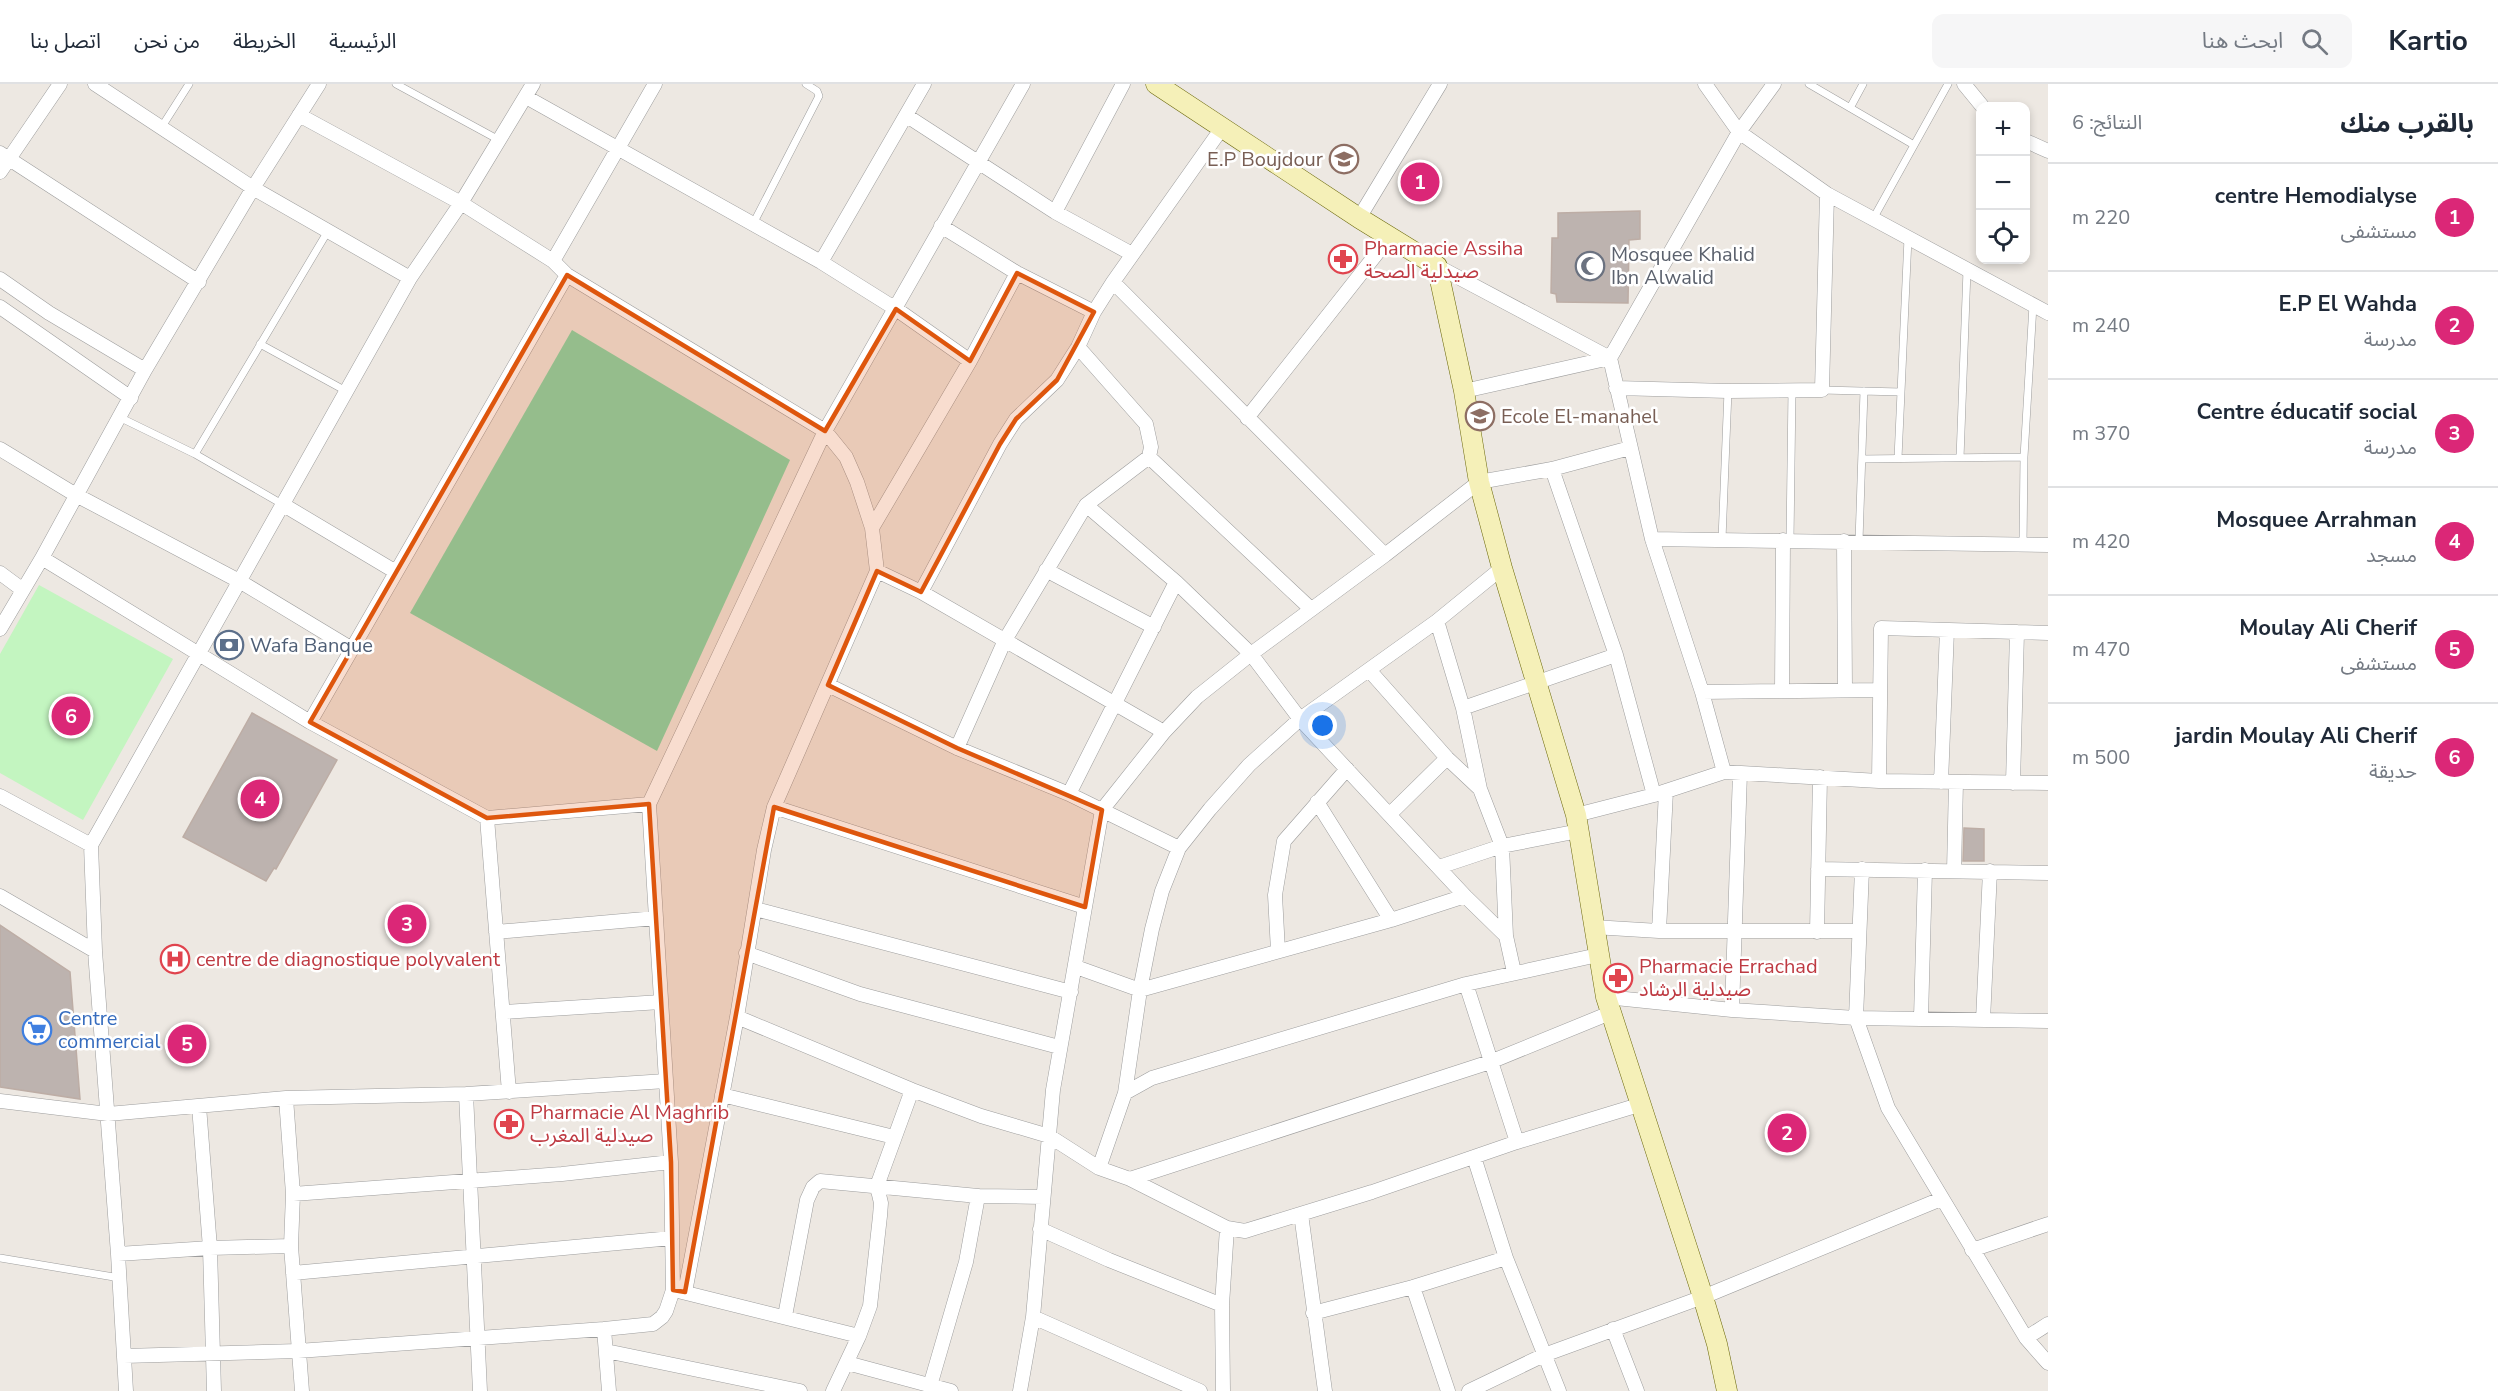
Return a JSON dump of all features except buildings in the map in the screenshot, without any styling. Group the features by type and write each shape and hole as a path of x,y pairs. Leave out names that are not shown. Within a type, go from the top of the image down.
{"main road":[{"path":"1156,84 1389,238 1437,266 1464,391 1479,482 1577,823 1608,1005 1703,1297 1717,1344 1727,1391"}],"street":[{"path":"0,172 4,156 60,84"},
{"path":"95,84 253,188 410,278"},
{"path":"0,629 42,558 145,370 200,282 253,188 319,84"},
{"path":"126,1391 120,1278 95,951 91,845 410,278 461,203 533,84"},
{"path":"553,261 655,84"},
{"path":"821,262 924,84"},
{"path":"679,1291 672,1238 671,1162 649,804 825,431 1023,84"},
{"path":"1056,212 1123,84"},
{"path":"1359,218 1440,84"},
{"path":"1705,84 1739,132 1827,194 2048,313"},
{"path":"1724,772 1702,692 1652,538 1610,358 1739,132 1774,84"},
{"path":"1964,84 1979,102"},
{"path":"526,97 821,262 896,309 970,362"},
{"path":"124,1356 298,1351 604,1329 653,1324 662,1317 679,1291 722,1095 764,850 774,807 877,571 872,528 857,482 846,457 825,431 567,275 553,261 461,203 299,115"},
{"path":"907,116 1056,212 1132,254"},
{"path":"921,592 1000,444 1016,419 1057,380 1078,347 1113,282 1222,128"},
{"path":"2030,143 2048,151"},
{"path":"4,156 200,282"},
{"path":"1616,388 1728,391 1822,390 1827,194"},
{"path":"941,226 1017,273 1095,312"},
{"path":"1247,418 1389,238"},
{"path":"1437,266 1610,358"},
{"path":"872,528 970,362 1017,273"},
{"path":"310,722 567,275"},
{"path":"0,279 49,313 145,370"},
{"path":"1113,282 1385,555"},
{"path":"0,307 131,398"},
{"path":"38,334 49,313"},
{"path":"957,748 1005,640 1086,506 1149,457 1150,436 1146,424 1078,347"},
{"path":"1464,391 1610,358"},
{"path":"1020,1391 1033,1317 1059,1047 1076,967 1102,810 1164,732 1197,697 1479,482 1552,469 1630,448"},
{"path":"0,449 76,495 241,582 352,650"},
{"path":"1149,457 1311,609"},
{"path":"1552,469 1616,655 1660,793 1659,931"},
{"path":"282,504 396,572"},
{"path":"1086,506 1176,582 1251,654 1300,719 1465,896 1506,936"},
{"path":"1652,538 2048,545"},
{"path":"1782,690 1786,540"},
{"path":"1844,541 1845,690"},
{"path":"42,558 310,722 488,818 649,804"},
{"path":"1099,1168 1125,1093 1140,990 1162,891 1179,848 1249,765 1300,719 1437,621 1502,568"},
{"path":"1046,570 1154,627"},
{"path":"877,571 921,592 1116,702 1164,732"},
{"path":"0,573 23,590"},
{"path":"1069,794 1176,582"},
{"path":"1437,621 1463,708 1480,789 1502,846 1506,936 1514,972"},
{"path":"1879,781 1881,628 2048,633"},
{"path":"1941,782 1947,630"},
{"path":"2013,783 2017,632"},
{"path":"1463,708 1616,655"},
{"path":"1369,670 1447,758 1480,789"},
{"path":"828,685 957,748 1069,794 1179,848"},
{"path":"1702,692 1880,690"},
{"path":"1390,814 1447,758"},
{"path":"1278,951 1275,895 1281,851 1288,834 1347,769"},
{"path":"1439,867 1577,823 1724,772 1879,781 2048,783"},
{"path":"1732,1010 1740,773"},
{"path":"1817,932 1820,777"},
{"path":"1954,870 1956,782"},
{"path":"0,796 91,845"},
{"path":"1317,802 1391,920"},
{"path":"774,807 1085,907"},
{"path":"488,818 509,1092"},
{"path":"1818,868 2048,873"},
{"path":"1862,869 1856,1018 1888,1108 2026,1338 2048,1363"},
{"path":"1921,1018 1925,870"},
{"path":"1983,1020 1990,871"},
{"path":"0,896 95,951"},
{"path":"1076,967 1140,990 1391,920 1465,896"},
{"path":"755,909 1071,992"},
{"path":"496,932 656,918"},
{"path":"1593,927 1659,931 1859,931"},
{"path":"746,953 860,994 1059,1047"},
{"path":"1125,1093 1152,1078 1466,984 1598,955"},
{"path":"1466,984 1517,1142"},
{"path":"503,1012 661,1002"},
{"path":"1131,1179 1490,1062 1608,1005 1856,1018 2048,1021"},
{"path":"737,1017 912,1090 981,1116 1049,1136 1099,1168 1131,1179 1227,1228 1245,1231 1372,1192 1517,1142 1642,1104"},
{"path":"0,1101 108,1114 286,1098 466,1094 666,1081"},
{"path":"832,1391 847,1363 870,1306 881,1203 877,1186 912,1090"},
{"path":"466,1094 480,1391"},
{"path":"722,1095 894,1137"},
{"path":"286,1098 293,1194 291,1246 302,1391"},
{"path":"199,1106 210,1248 214,1391"},
{"path":"1474,1156 1506,1258 1559,1391"},
{"path":"293,1194 562,1174 671,1162"},
{"path":"785,1316 807,1200 813,1187 820,1181 978,1196 1043,1197"},
{"path":"930,1386 966,1262 978,1196"},
{"path":"1469,1391 1544,1356 1703,1297 1941,1199"},
{"path":"1301,1214 1325,1391"},
{"path":"1972,1250 2048,1224"},
{"path":"1223,1391 1222,1305 1227,1228"},
{"path":"1040,1229 1109,1260 1222,1305"},
{"path":"293,1273 672,1238"},
{"path":"118,1254 291,1246"},
{"path":"1314,1313 1413,1287 1506,1258"},
{"path":"1413,1287 1448,1391"},
{"path":"679,1291 859,1336"},
{"path":"1033,1317 1200,1391"},
{"path":"2026,1338 2048,1324"},
{"path":"604,1329 609,1391"},
{"path":"1613,1329 1636,1391"},
{"path":"606,1351 800,1391"},
{"path":"847,1363 951,1391"}],"lane":[{"path":"161,128 189,84"},
{"path":"396,84 499,141"},
{"path":"753,224 819,96 818,91 806,84"},
{"path":"1809,84 1914,145"},
{"path":"1850,108 1863,84"},
{"path":"1873,219 1948,84"},
{"path":"195,454 328,231"},
{"path":"1898,458 1908,238"},
{"path":"1960,458 1966,270"},
{"path":"2023,545 2024,457 2033,305"},
{"path":"260,344 346,391"},
{"path":"1786,540 1792,390"},
{"path":"1822,390 1901,392"},
{"path":"1722,539 1728,391"},
{"path":"1859,541 1864,391"},
{"path":"119,417 195,454 282,504"},
{"path":"1862,459 2024,457"},
{"path":"0,1258 120,1278"}],"highlighted area":[{"path":"1017,273 1094,312 1057,380 1016,419 1000,444 921,592 877,571 828,685 957,748 1102,810 1085,907 774,807 685,1292 673,1290 671,1162 649,804 487,818 310,722 567,275 825,431 896,309 970,361"}],"green space":[{"path":"572,330 790,460 657,751 410,613"},
{"path":"39,585 173,659 83,820 0,773 0,654"}],"place":[{"name":"E.P Boujdour","path":"1344,159"},
{"name":"centre Hemodialyse","path":"1420,182"},
{"name":"Pharmacie Assiha صيدلية الصحة","path":"1343,259"},
{"name":"Mosquee Khalid Ibn Alwalid","path":"1590,266"},
{"name":"Ecole El-manahel","path":"1480,416"},
{"name":"Wafa Banque","path":"229,645"},
{"name":"jardin Moulay Ali Cherif","path":"71,716"},
{"name":"Mosquee Arrahman","path":"260,799"},
{"name":"Centre éducatif social","path":"407,924"},
{"name":"centre de diagnostique polyvalent","path":"175,959"},
{"name":"Pharmacie Errachad صيدلية الرشاد","path":"1618,978"},
{"name":"Centre commercial","path":"37,1030"},
{"name":"Moulay Ali Cherif","path":"187,1044"},
{"name":"Pharmacie Al Maghrib صيدلية المغرب","path":"509,1124"},
{"name":"E.P El Wahda","path":"1787,1133"}]}
